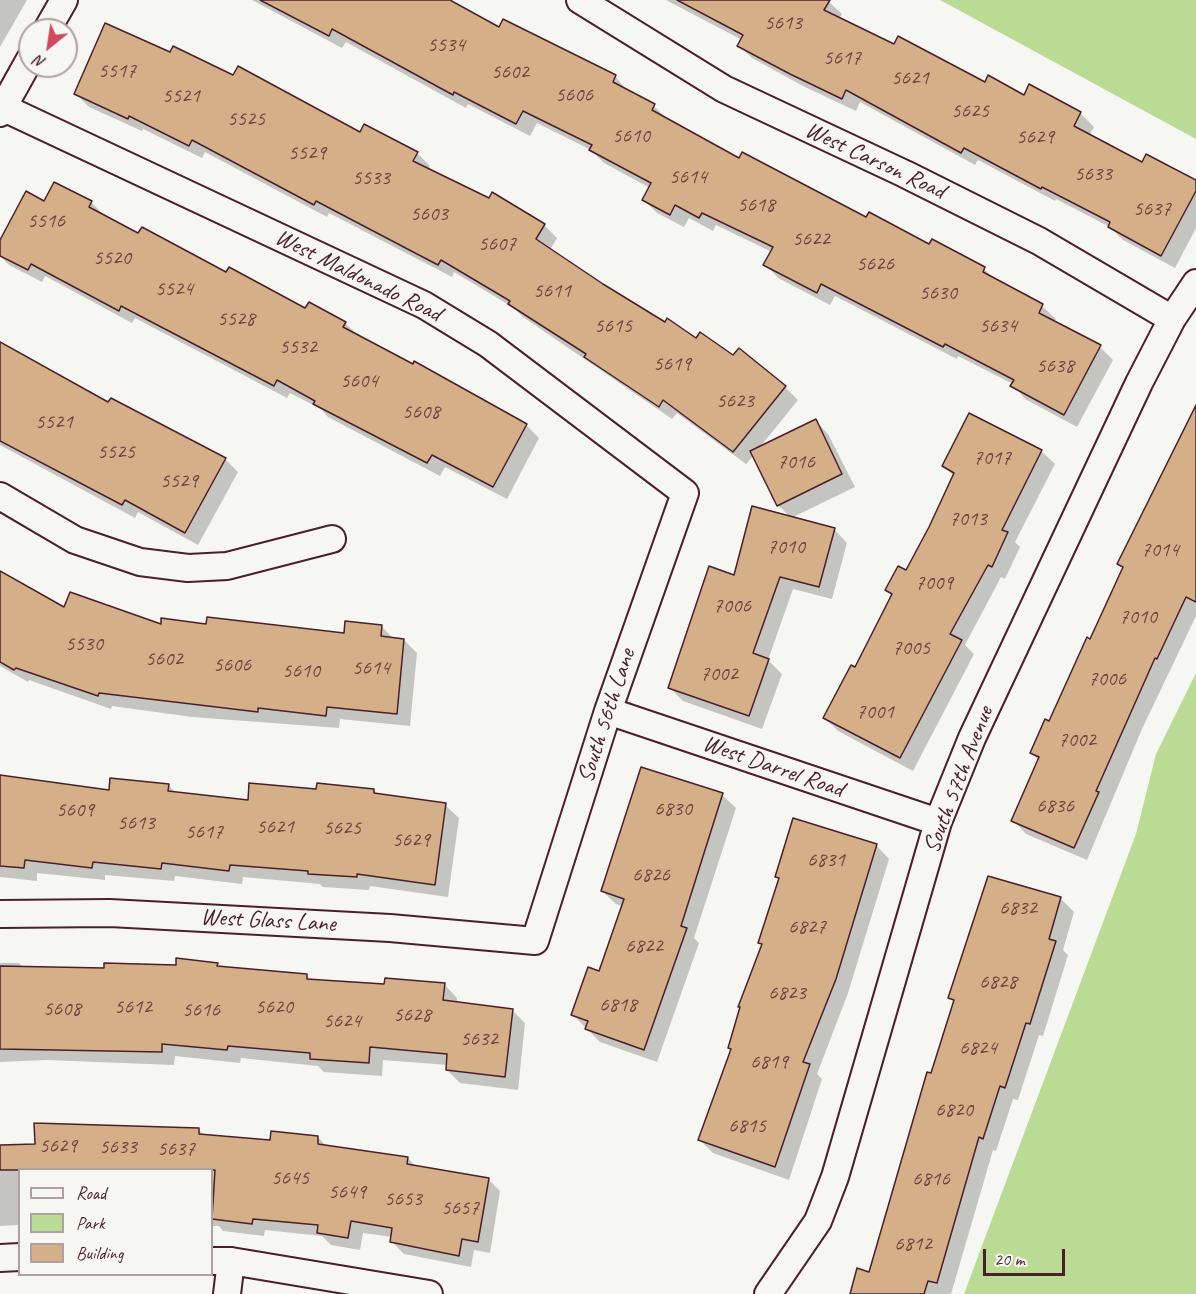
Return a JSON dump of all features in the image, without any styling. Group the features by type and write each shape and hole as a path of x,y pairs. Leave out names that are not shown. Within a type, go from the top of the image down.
{"street":[{"path":"54,18 64,0"},
{"name":"West Carson Road","path":"580,0 724,89 905,174 1028,236 1172,319"},
{"path":"1,110 19,78"},
{"name":"West Maldonado Road","path":"1,110 424,305 488,344 685,493"},
{"name":"South 57th Avenue","path":"768,1294 818,1221 836,1177 938,822 972,738 1139,383 1172,319 1196,283"},
{"name":"South 56th Lane","path":"535,941 608,711 685,493"},
{"path":"0,496 75,540 140,562 178,567 227,566 332,539"},
{"name":"West Darrel Road","path":"608,711 938,822"},
{"name":"West Glass Lane","path":"0,914 134,914 390,928 535,941"},
{"path":"0,1258 18,1257"},
{"path":"227,1294 221,1261 429,1294"}],"green space":[{"path":"940,0 1196,0 1196,139"},
{"path":"1196,673 1196,1294 964,1294 1136,834 1156,754"}],"building":[{"path":"260,0 450,0 499,27 503,19 616,75 613,82 655,104 652,110 739,158 742,152 866,217 869,212 929,244 932,239 985,267 983,272 1043,304 1039,313 1101,345 1064,415 1010,386 1014,380 945,344 943,347 821,284 817,293 763,265 773,247 702,213 699,218 675,205 670,215 642,200 651,183 589,150 592,145 523,111 516,124 454,92 453,95 332,29 329,36"},
{"path":"677,0 830,0 824,10 894,44 898,36 985,82 988,75 1024,95 1029,84 1081,112 1074,126 1142,162 1146,154 1196,180 1196,191 1161,256 1108,227 1110,222 964,148 961,153 846,90 842,99 737,46 743,35"},
{"path":"105,23 170,52 173,46 233,75 238,66 360,132 364,124 418,152 413,161 489,198 492,192 545,224 536,239 603,284 665,322 667,318 696,338 700,332 733,355 739,348 786,386 733,452 663,400 659,407 584,357 586,354 508,304 510,301 441,260 438,265 316,201 314,205 192,140 189,146 129,116 128,119 74,94"},
{"path":"54,182 92,201 89,207 138,233 142,227 226,272 229,267 305,308 309,302 346,322 343,327 413,364 414,361 527,424 493,487 432,455 427,463 313,404 315,401 277,380 274,386 121,306 119,311 31,264 28,270 0,256 0,240 26,191 44,201"},
{"path":"0,342 108,402 111,398 226,458 185,533 125,500 122,505 0,441"},
{"path":"1196,405 1196,602 1186,597 1157,659 1155,658 1096,791 1099,792 1074,848 1011,821 1039,757 1030,753 1045,719 1049,721 1087,637 1090,639 1123,567 1117,564"},
{"path":"969,413 1042,450 1002,530 1008,532 992,567 988,565 950,634 962,640 900,758 823,718 851,665 855,667 892,594 885,590 898,566 906,570 929,527 954,473 942,466"},
{"path":"816,419 842,474 777,506 750,451"},
{"path":"752,506 835,528 819,587 780,577 753,653 769,659 749,716 668,688 709,566 734,575"},
{"path":"0,571 64,607 70,592 161,624 161,618 206,624 207,617 344,633 345,621 382,625 381,636 404,639 397,714 327,707 326,716 258,708 258,712 99,693 98,696 16,668 14,670 0,662"},
{"path":"641,767 723,793 681,926 687,928 644,1050 585,1029 588,1021 571,1015 588,967 599,971 624,899 601,891"},
{"path":"0,775 109,790 110,778 169,784 168,791 248,800 249,783 316,789 317,783 374,789 374,793 446,803 435,885 357,874 357,877 308,874 308,871 230,865 229,871 162,863 161,869 93,862 92,868 25,860 24,868 0,866"},
{"path":"793,818 877,844 836,979 803,1062 810,1064 775,1167 698,1140 731,1049 728,1048 740,1007 738,1007 762,944 758,943 779,878 775,877"},
{"path":"988,876 1061,897 1049,939 1056,941 1030,1024 1026,1023 1005,1088 1000,1086 983,1139 979,1137 937,1283 928,1281 924,1294 850,1294 857,1268 869,1272 927,1072 931,1073 954,1000 948,998"},
{"path":"176,958 218,963 217,966 307,974 307,979 384,984 385,978 445,983 443,1000 513,1009 505,1077 446,1070 447,1054 370,1047 369,1063 310,1059 310,1053 228,1046 227,1050 162,1044 162,1052 0,1049 0,966 104,968 104,963 176,965"},
{"path":"34,1123 199,1128 199,1134 270,1140 271,1131 318,1136 318,1144 408,1157 407,1164 489,1178 478,1242 462,1239 459,1256 390,1242 392,1228 351,1221 348,1238 317,1233 318,1225 253,1219 252,1224 213,1219 215,1170 213,1168 18,1168 18,1170 0,1170 0,1145 35,1144"}]}
